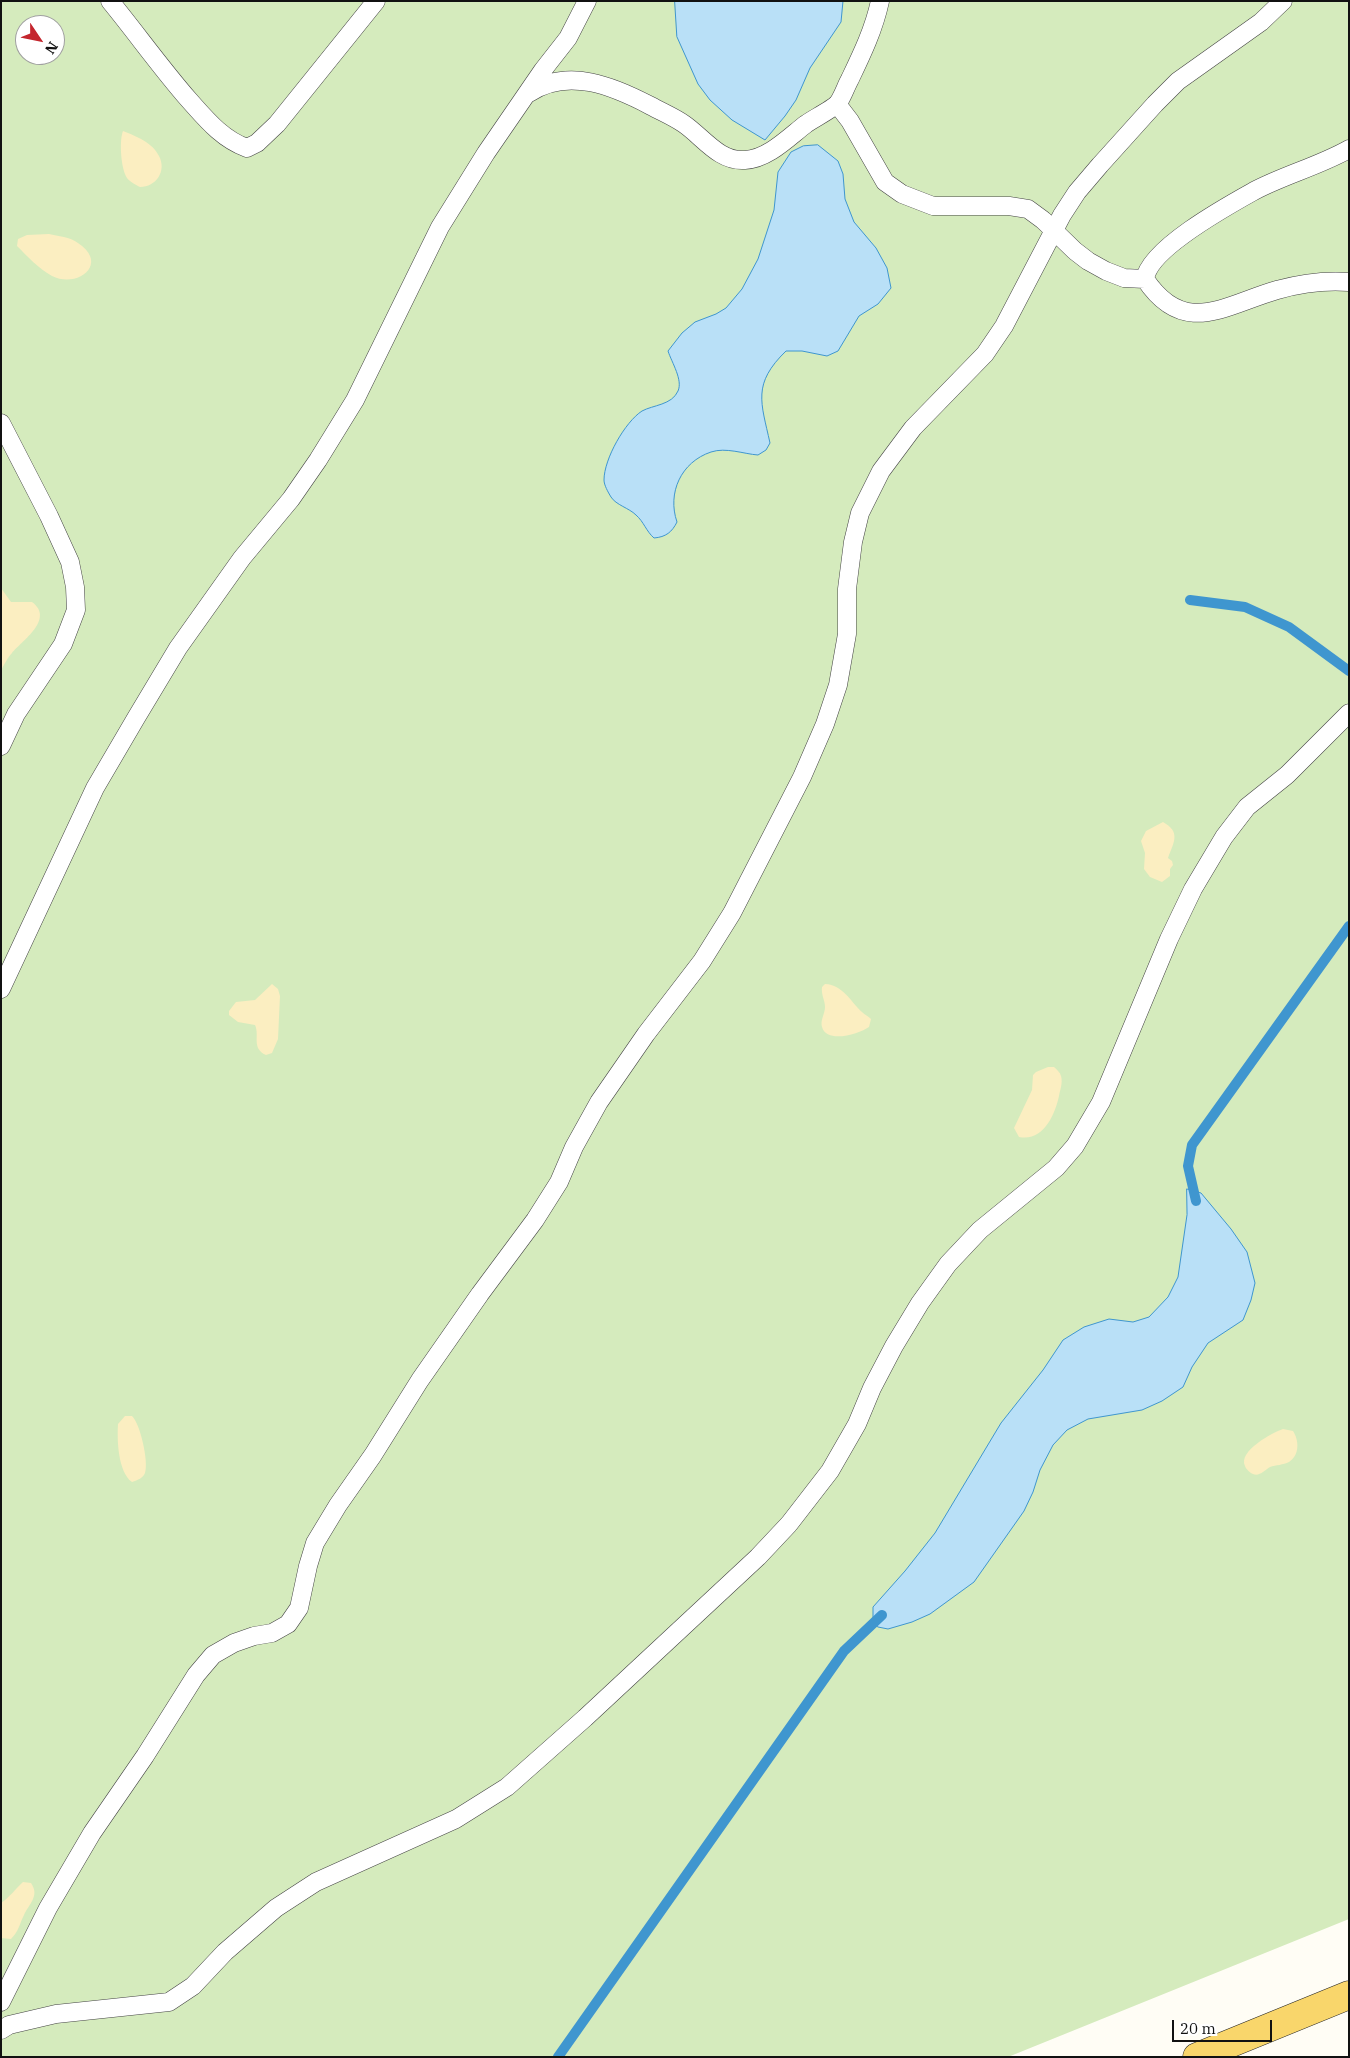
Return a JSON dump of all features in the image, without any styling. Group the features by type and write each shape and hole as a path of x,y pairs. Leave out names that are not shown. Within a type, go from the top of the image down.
{"main road":[{"path":"1197,2057 1349,1995"}],"lane":[{"path":"110,1 164,71 202,115 222,136 235,144 247,148 257,143 277,124 376,1"},
{"path":"1,989 95,788 126,733 178,648 242,558 292,499 318,460 355,400 440,226 486,153 568,38 587,1"},
{"path":"527,95 542,85 566,80 605,85 625,92 685,124 716,151 730,158 745,161 777,147 817,116 837,104 866,45 880,1"},
{"path":"1,2002 48,1908 92,1833 145,1756 196,1675 213,1655 234,1643 254,1636 272,1633 288,1624 299,1608 315,1543 338,1505 373,1455 420,1380 535,1220 559,1182 574,1147 599,1102 646,1034 702,961 732,913 802,777 825,724 838,685 847,634 847,589 853,542 860,513 881,471 913,428 990,347 1004,326 1053,231 1077,192 1155,104 1178,81 1261,22 1283,1"},
{"path":"837,104 850,122 885,182 902,194 933,206 1009,206 1028,209 1043,220 1075,251 1106,271 1124,278 1145,279"},
{"path":"1349,149 1255,191 1192,228 1164,249 1146,272 1145,279 1154,293 1165,303 1177,310 1194,313 1218,312 1278,290 1323,280 1349,282"},
{"path":"1,423 46,508 70,562 75,587 76,610 63,644 16,714 1,746"},
{"path":"1,2030 9,2025 56,2014 169,2002 194,1986 225,1952 276,1908 316,1882 456,1819 507,1787 585,1718 758,1557 789,1524 830,1472 857,1424 872,1388 894,1346 920,1303 948,1264 980,1230 1056,1168 1075,1146 1101,1102 1177,922 1193,889 1224,837 1247,808 1287,775 1349,713"}],"green space":[{"path":"1,1 1349,1 1349,1919 1008,2057 1,2057"}],"sand":[{"path":"123,131 153,147 159,156 162,167 161,172 151,184 140,187 127,178 121,155"},
{"path":"49,234 71,239 87,251 91,259 90,266 86,272 80,277 71,279 52,276 38,266 17,246 18,239 27,235"},
{"path":"1,588 11,602 32,602 40,615 34,629 10,655 1,670"},
{"path":"1163,822 1172,830 1174,838 1168,858 1172,861 1173,865 1170,869 1170,876 1162,882 1150,877 1144,869 1145,853 1141,841 1146,831"},
{"path":"272,984 278,989 280,996 278,1039 272,1053 266,1055 261,1052 257,1045 255,1025 238,1022 229,1015 229,1011 236,1002 255,1000"},
{"path":"825,984 837,987 846,994 871,1019 869,1027 844,1036 830,1035 825,1032 822,1027 825,1007 822,987"},
{"path":"1048,1067 1054,1067 1060,1073 1062,1079 1061,1089 1051,1119 1035,1135 1019,1137 1014,1128 1032,1090 1033,1075"},
{"path":"125,1416 132,1416 138,1426 146,1460 144,1475 132,1482 124,1471 118,1447 118,1424"},
{"path":"1283,1429 1293,1431 1296,1439 1297,1451 1293,1459 1287,1463 1270,1467 1260,1474 1255,1475 1247,1470 1244,1460 1246,1454 1257,1443"},
{"path":"23,1882 31,1883 34,1892 33,1900 14,1936 11,1939 1,1938 1,1903"}],"water":[{"path":"675,1 843,1 841,22 810,68 796,100 765,140 732,120 710,100 698,84 677,37"},
{"path":"818,145 838,161 843,174 845,199 854,222 876,248 887,268 891,288 878,304 859,316 838,351 827,356 802,351 786,351 775,363 764,384 762,405 770,443 766,450 758,455 729,450 711,452 692,463 684,471 675,490 674,511 677,522 668,533 654,538 639,518 613,500 607,491 604,480 605,471 612,452 635,416 642,411 667,402 675,396 678,391 679,382 668,351 682,333 695,322 726,308 742,289 758,259 774,210 778,172 791,152 803,146"},
{"path":"1187,1189 1201,1193 1231,1229 1247,1252 1255,1283 1243,1320 1208,1343 1192,1367 1183,1387 1162,1401 1142,1410 1088,1419 1067,1430 1053,1445 1040,1470 1024,1511 974,1582 930,1614 912,1622 888,1629 873,1624 873,1607 935,1533 1001,1423 1043,1370 1063,1340 1084,1327 1109,1319 1133,1322 1149,1317 1168,1297 1178,1277 1187,1215"}],"waterway":[{"path":"1190,600 1245,607 1289,627 1349,671"},
{"path":"1196,1201 1188,1166 1192,1145 1349,926"},
{"path":"558,2057 844,1651 882,1615"}]}
